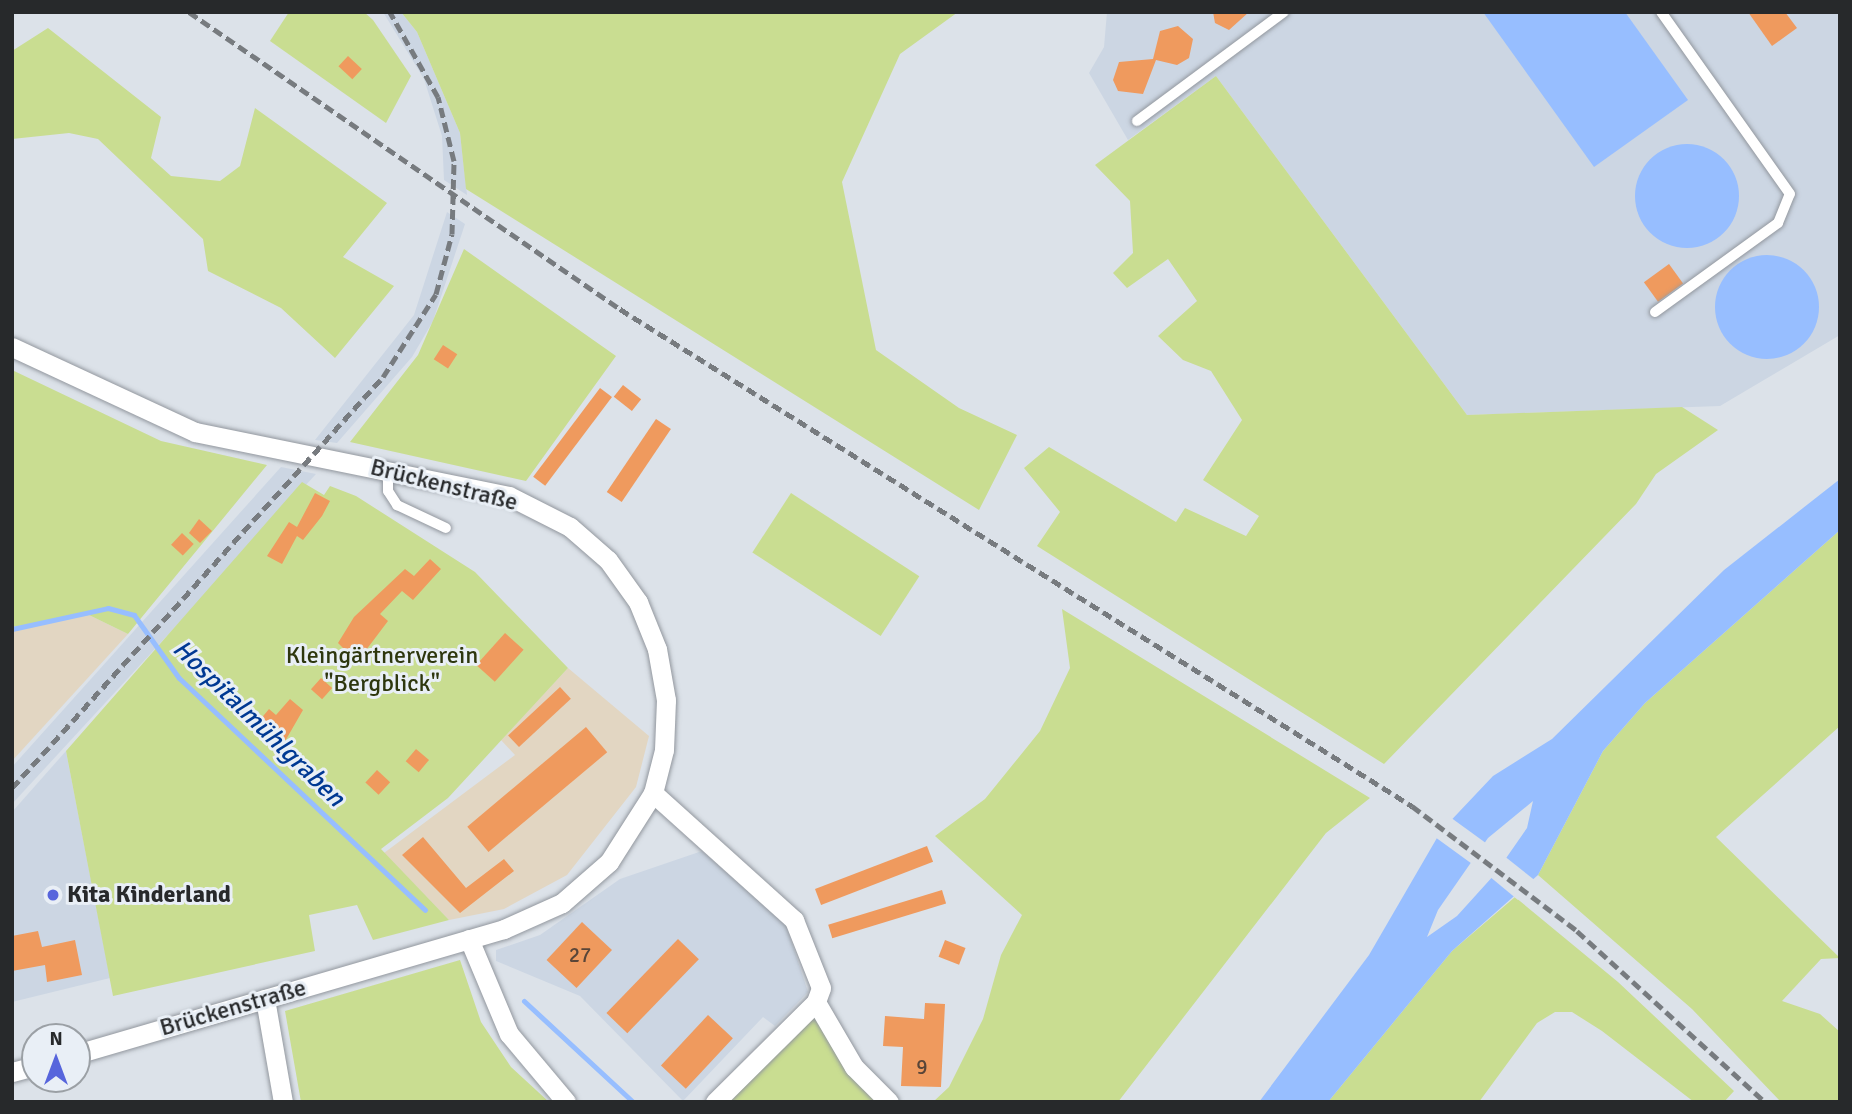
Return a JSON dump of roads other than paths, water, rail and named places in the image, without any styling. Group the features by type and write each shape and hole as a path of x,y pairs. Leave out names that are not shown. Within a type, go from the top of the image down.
{"street":[{"name":"Brückenstraße","path":"12,347 195,432 509,496 570,527 623,579 648,625 666,701 664,750 653,793 590,883 534,918 91,1050"},
{"path":"653,793 794,919 821,988 816,1002 715,1102"},
{"path":"470,939 509,1034 566,1102"},
{"path":"265,999 284,1102"},
{"path":"816,1002 855,1066 889,1102"}],"lane":[{"path":"1137,121 1284,12"},
{"path":"1655,312 1778,223 1790,194 1661,12"},
{"path":"388,470 388,491 397,505 446,528"}],"water":[{"path":"1483,12 1625,12 1688,100 1594,167"},
{"path":"1687,144 1707,148 1730,167 1735,176 1739,196 1735,216 1716,239 1707,244 1687,248 1667,244 1644,225 1639,216 1635,196 1639,176 1658,153 1667,148"},
{"path":"1767,255 1787,259 1810,278 1815,287 1819,307 1815,327 1796,350 1787,355 1767,359 1747,355 1724,336 1719,327 1715,307 1719,287 1738,264 1747,259"},
{"path":"1840,479 1840,530 1645,703 1603,751 1538,875 1452,951 1328,1102 1259,1102 1369,955 1441,831 1493,776 1552,739 1724,570","holes":["1533,801 1527,828 1495,874 1457,916 1427,937 1438,910 1488,838"]}],"waterway":[{"name":"Hospitalmühlgraben","path":"12,629 108,608 134,615 179,678 425,910"},
{"name":"Hospitalmühlgraben","path":"524,1001 633,1102"}],"railway":[{"path":"189,12 620,309 1412,806 1577,931 1765,1102"},
{"path":"12,788 383,377 436,294 452,234 454,161 438,97 390,12"}],"place":[{"name":"Kita Kinderland","path":"53,895"}],"park label":[{"name":"Kleingärtnerverein \"Bergblick\"","path":"382,670"}]}
